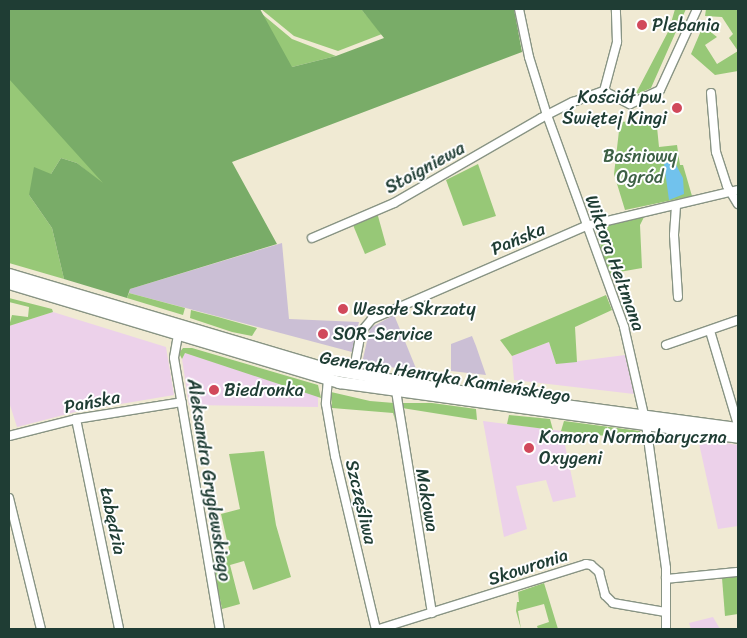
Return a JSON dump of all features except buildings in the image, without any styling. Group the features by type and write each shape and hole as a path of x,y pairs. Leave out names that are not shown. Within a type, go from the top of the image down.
{"main road":[{"name":"Generała Henryka Kamieńskiego","path":"9,274 253,349 353,374 645,420 738,437"},
{"name":"Generała Henryka Kamieńskiego","path":"9,283 328,379 396,391 645,420 738,426"}],"street":[{"name":"Wiktora Heltmana","path":"519,9 529,57 547,115 624,326 645,420 666,579 666,629"},
{"path":"616,9 617,42 604,91 630,104 660,90 697,9"},
{"name":"Stoigniewa","path":"312,238 394,203 547,115 604,91"},
{"path":"711,93 716,152 738,204"},
{"name":"Pańska","path":"353,374 361,332 372,319 586,226 625,214 676,206 734,191"},
{"path":"676,206 674,235 678,297"},
{"path":"666,345 738,320"},
{"path":"710,331 738,426"},
{"name":"Aleksandra Gryglewskiego","path":"178,335 174,358 220,629"},
{"name":"Szczęśliwa","path":"328,379 326,404 335,456 378,629"},
{"name":"Makowa","path":"396,391 432,613"},
{"name":"Pańska","path":"9,436 76,420 182,402"},
{"name":"Łabędzia","path":"76,420 119,629"},
{"path":"9,498 41,629"},
{"name":"Skowronia","path":"378,629 586,564 591,564 599,572 605,595 613,603 665,612"},
{"path":"666,579 738,572"}],"shaded area":[{"path":"282,243 289,319 359,322 352,352 129,293 130,289"},
{"path":"53,312 166,347 174,395 79,411 17,427 9,402 9,326"},
{"path":"394,315 417,371 362,363 370,328"},
{"path":"472,336 486,375 451,371 451,344"},
{"path":"549,342 556,364 625,355 634,394 514,380 512,356"},
{"path":"185,353 318,395 318,407 189,405 182,359"},
{"path":"483,421 562,431 576,497 553,502 546,480 516,486 527,529 504,537"},
{"path":"698,439 738,445 738,526 718,529"},
{"path":"713,617 720,629 691,629 689,623"}],"green space":[{"path":"9,9 256,9 292,39 336,56 292,67 106,187 77,163 61,158 51,174 29,195 52,228 64,279 9,263"},
{"path":"9,9 260,9 292,67 336,56 384,38 361,9 514,9 522,52 232,162 277,244 130,289 127,298 64,279 52,228 29,195 34,167 51,174 61,158 77,163 103,183 9,79"},
{"path":"261,9 361,9 382,34 338,51 294,36"},
{"path":"675,9 686,9 651,88 635,95 669,30"},
{"path":"706,9 738,9 738,51 729,38 733,34 722,17 705,16"},
{"path":"703,26 717,37 705,45 717,64 738,51 738,71 715,75 691,54"},
{"name":"Baśniowy Ogród","path":"635,121 657,127 659,147 677,145 680,165 683,165 692,196 625,210 614,174 620,122"},
{"path":"478,164 496,216 463,226 446,180"},
{"path":"645,215 640,225 642,268 608,274 596,229"},
{"path":"373,216 378,216 386,245 365,254 353,225"},
{"path":"129,293 185,308 183,315 127,298"},
{"path":"606,295 612,310 575,327 577,362 556,364 549,342 512,356 500,340"},
{"path":"9,298 52,309 53,312 9,326 12,315 28,317 29,307 9,302"},
{"path":"191,310 257,328 252,336 232,332 190,318"},
{"path":"183,348 192,348 318,385 321,398 185,353 182,359 179,353"},
{"path":"331,392 370,401 394,403 395,420 393,413 332,408"},
{"path":"401,403 432,403 476,409 477,420 402,408"},
{"path":"509,415 550,419 553,430 507,424"},
{"path":"564,421 640,431 642,440 561,431"},
{"path":"264,451 276,525 291,577 253,590 244,561 230,565 240,604 222,609 212,559 230,554 221,514 240,509 229,454"},
{"path":"738,576 738,614 725,616 722,578"},
{"path":"544,583 558,629 538,629 537,626 549,622 544,604 518,611 521,629 516,611 517,602 519,602 518,592"}],"water":[{"path":"673,159 683,178 684,194 669,200 664,164"}],"place":[{"name":"Plebania","path":"642,25"},
{"name":"Kościół pw. Świętej Kingi","path":"677,108"},
{"name":"Wesołe Skrzaty","path":"343,309"},
{"name":"SOR-Service","path":"323,334"},
{"name":"Biedronka","path":"214,390"},
{"name":"Komora Normobaryczna Oxygeni","path":"529,448"}]}
